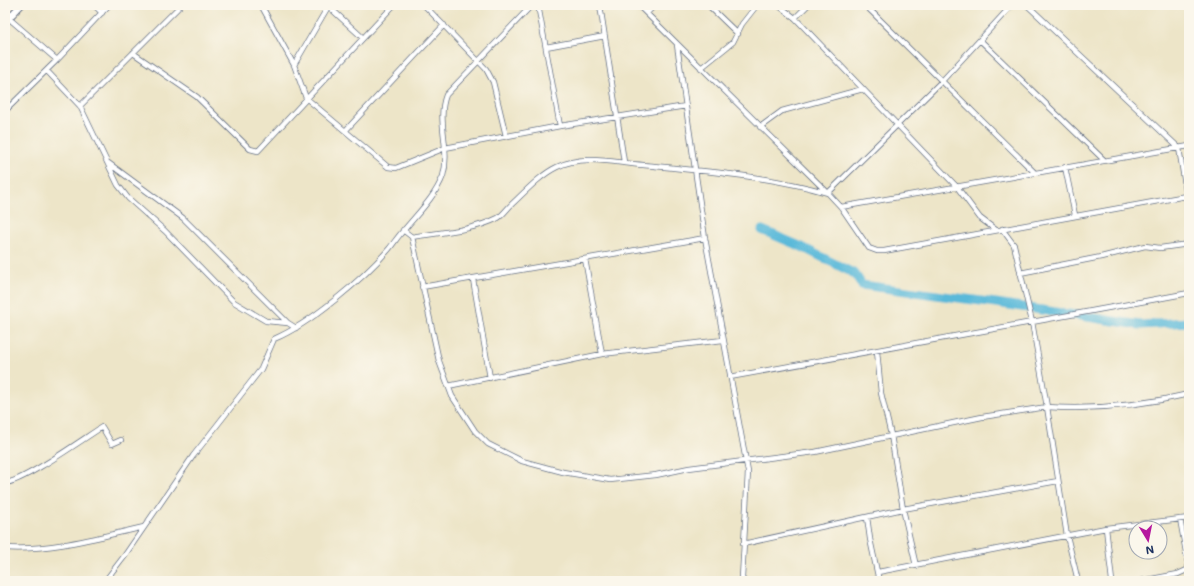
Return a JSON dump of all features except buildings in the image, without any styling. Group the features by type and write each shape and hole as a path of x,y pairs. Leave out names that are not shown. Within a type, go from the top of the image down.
{"street":[{"path":"21,5 6,18 57,60"},
{"path":"94,5 102,13"},
{"path":"6,109 47,71 109,5"},
{"path":"80,106 181,5"},
{"path":"261,5 294,65 306,98 346,130 380,162 388,167 396,168 445,148 560,126 686,106"},
{"path":"294,65 328,5 363,38"},
{"path":"133,53 188,90 250,149 254,151 260,150 306,98 394,5"},
{"path":"424,5 478,59 486,69 493,82 506,136"},
{"path":"104,581 144,527 193,456 261,370 274,339 296,328 327,306 388,250 422,211 434,193 442,176 446,160 442,113 446,95 478,59 532,5"},
{"path":"538,5 560,126"},
{"path":"600,5 624,162"},
{"path":"638,5 828,193 841,207 869,248 877,251 1002,230 1075,215 1101,213 1186,196"},
{"path":"647,13 655,5"},
{"path":"708,5 738,34"},
{"path":"701,68 732,42 738,34 742,24 757,5"},
{"path":"778,5 795,18 898,124 957,187 980,218 996,230"},
{"path":"795,18 808,5"},
{"path":"866,5 1034,172"},
{"path":"828,193 942,82 981,41 1012,5"},
{"path":"1027,5 1179,148 1189,210"},
{"path":"346,130 444,25"},
{"path":"546,47 605,36"},
{"path":"981,41 1104,160"},
{"path":"677,45 705,238 723,340 747,460 748,472 742,578 744,581"},
{"path":"47,71 80,106 118,185 128,198 165,231 234,302 266,321 288,323"},
{"path":"760,127 782,111 863,89"},
{"path":"841,207 957,187 1065,166 1189,146"},
{"path":"412,237 473,228 498,218 538,181 556,167 574,161 607,159 695,169 800,185 828,193"},
{"path":"107,162 183,218 288,323 296,328"},
{"path":"1065,166 1075,215"},
{"path":"404,230 412,237 439,361 452,396 475,431 488,444 522,461 563,472 610,480 656,476 689,468 815,452 982,417 1047,407 1081,409 1115,406 1189,394"},
{"path":"1002,230 1014,245 1032,322 1067,536 1078,581"},
{"path":"422,288 705,238"},
{"path":"1020,273 1101,257 1145,246 1160,248 1189,244"},
{"path":"585,259 602,354"},
{"path":"473,279 490,378"},
{"path":"730,377 1189,293"},
{"path":"448,386 602,354 723,340"},
{"path":"877,351 881,393 891,435 903,510 916,566"},
{"path":"5,483 12,483 37,469 102,426 112,444 121,440"},
{"path":"743,544 867,517 1058,481"},
{"path":"867,517 879,581"},
{"path":"878,572 916,566 1106,528 1189,518"},
{"path":"1141,581 1178,574 1189,569 1180,519"},
{"path":"5,548 22,549 67,544 144,527"},
{"path":"1106,528 1112,581"}],"waterway":[{"path":"762,230 802,247 855,274 862,285 996,303 1140,325 1189,322"}]}
